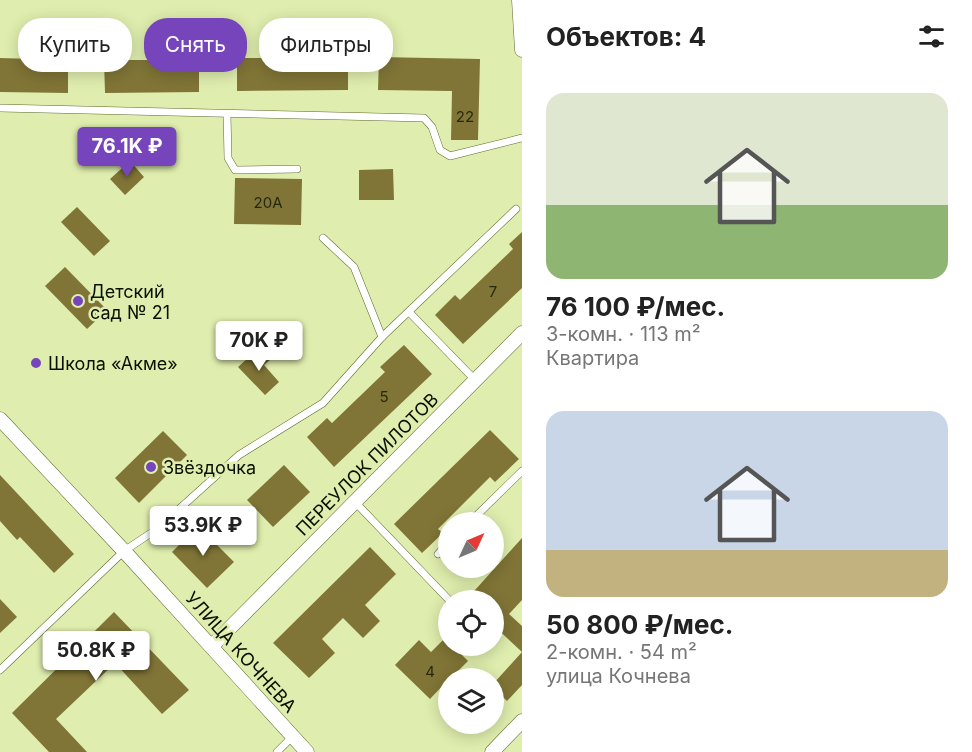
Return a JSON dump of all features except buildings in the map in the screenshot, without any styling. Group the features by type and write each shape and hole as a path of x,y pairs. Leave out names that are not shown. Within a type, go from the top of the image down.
{"street":[{"path":"519,0 522,50"},
{"name":"ПЕРЕУЛОК ПИЛОТОВ","path":"212,646 522,333"},
{"name":"УЛИЦА КОЧНЕВА","path":"0,419 212,646 307,752"},
{"path":"492,752 522,721"}],"lane":[{"path":"0,108 424,118 432,127 440,150 450,156 522,138"},
{"path":"227,114 228,158 236,170 297,169"},
{"path":"0,670 124,551 157,529 239,455 323,403 382,337 516,209"},
{"path":"323,238 354,267 382,337"},
{"path":"410,312 476,381"},
{"path":"480,512 522,471"},
{"path":"355,502 439,590"},
{"path":"277,752 292,737"}],"place":[{"name":"Детский сад № 21","path":"78,301"},
{"name":"Школа «Акме»","path":"36,363"},
{"name":"Звёздочка","path":"151,467"}]}
